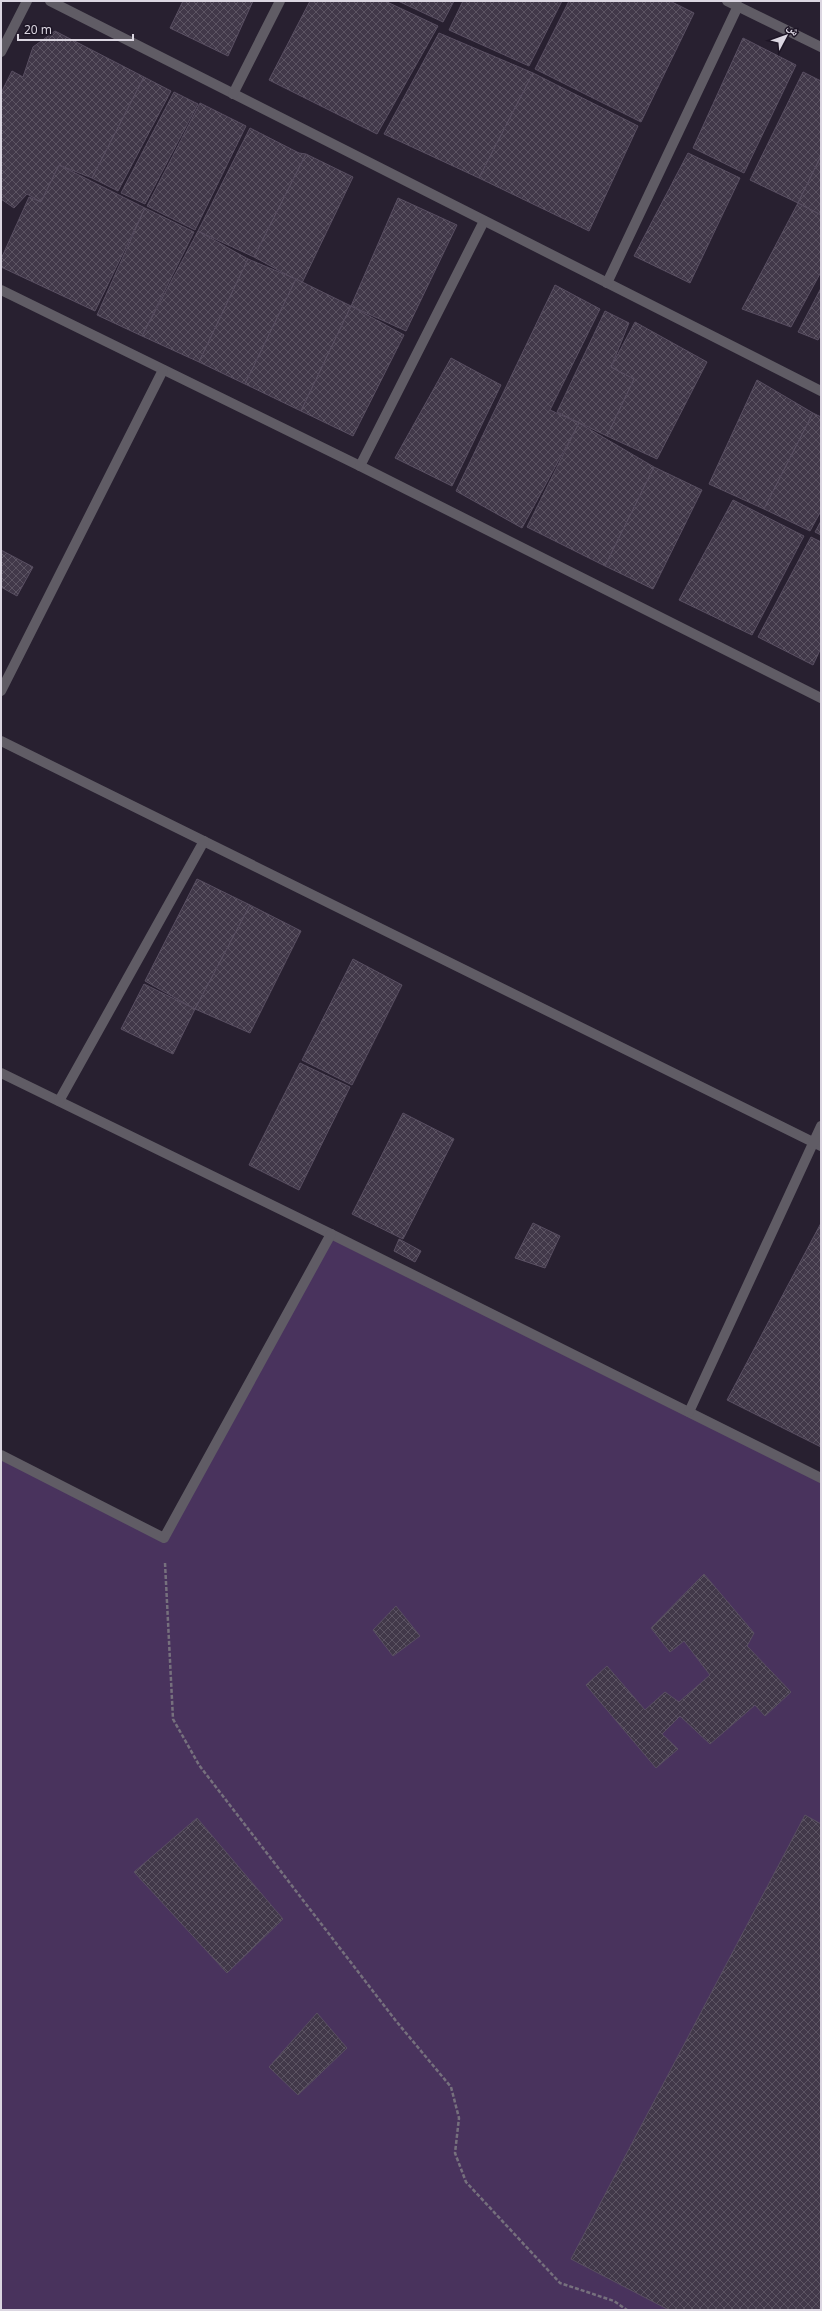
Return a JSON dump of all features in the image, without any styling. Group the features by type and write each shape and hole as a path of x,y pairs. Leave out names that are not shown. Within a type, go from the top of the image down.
{"street":[{"path":"1,52 27,1"},
{"path":"50,1 821,391"},
{"path":"233,94 280,1"},
{"path":"727,1 821,48"},
{"path":"607,283 738,6"},
{"path":"360,466 484,221"},
{"path":"1,290 360,466 821,698"},
{"path":"1,691 163,370"},
{"path":"1,741 817,1144"},
{"path":"59,1101 204,840"},
{"path":"1,1073 331,1234 821,1478"},
{"path":"689,1412 817,1144 821,1126"},
{"path":"1,1454 164,1538 331,1234"}],"path":[{"path":"164,1538 173,1718 199,1765 396,2021 451,2088 459,2118 456,2153 466,2182 560,2283 614,2301 627,2310"}],"shaded area":[{"path":"331,1234 821,1478 821,2310 1,2310 1,1455 164,1538"}],"building":[{"path":"183,1 253,1 228,56 170,28"},
{"path":"310,1 385,1 438,26 377,134 269,80"},
{"path":"398,1 454,1 443,22"},
{"path":"463,1 562,1 529,66 449,30"},
{"path":"569,1 670,1 694,13 641,122 535,69"},
{"path":"55,31 144,77 92,178 59,165 41,202 27,194 14,208 1,199 1,93 12,71 23,77 33,47"},
{"path":"439,33 533,73 479,178 384,134"},
{"path":"743,38 796,65 744,173 693,148"},
{"path":"803,72 821,81 821,156 798,203 750,180"},
{"path":"533,73 638,126 589,231 479,178"},
{"path":"144,77 171,91 118,191 92,178"},
{"path":"174,92 198,104 145,204 121,193"},
{"path":"200,103 246,126 195,230 147,206"},
{"path":"250,128 299,153 306,154 254,257 198,231"},
{"path":"688,153 740,178 690,283 634,256"},
{"path":"306,154 353,177 302,283 254,257"},
{"path":"821,156 821,215 798,203"},
{"path":"59,165 145,208 95,311 1,267 1,259 29,197 41,202"},
{"path":"398,198 457,225 406,331 351,306"},
{"path":"798,203 821,215 821,272 791,327 742,309"},
{"path":"145,208 194,232 142,336 97,315"},
{"path":"198,231 248,259 199,362 142,336"},
{"path":"248,259 296,279 245,384 199,362"},
{"path":"296,279 351,306 301,411 245,384"},
{"path":"555,285 600,309 550,410 579,423 522,528 456,491"},
{"path":"821,288 821,334 818,340 798,332"},
{"path":"351,306 404,335 353,436 301,411"},
{"path":"605,311 629,323 611,367 634,379 607,436 557,412"},
{"path":"635,322 707,362 657,459 607,436 634,379 611,367"},
{"path":"451,358 501,385 452,486 395,458"},
{"path":"757,380 813,413 764,509 709,484"},
{"path":"813,413 821,417 821,511 810,531 764,509"},
{"path":"579,423 654,467 605,566 527,527"},
{"path":"654,467 702,490 653,589 605,566"},
{"path":"733,500 804,536 752,635 679,600"},
{"path":"821,521 821,535 815,532"},
{"path":"811,537 821,542 821,648 813,665 758,637"},
{"path":"1,550 33,567 17,596 1,587"},
{"path":"197,879 250,905 195,1009 145,981"},
{"path":"250,905 301,931 250,1033 195,1009"},
{"path":"353,959 402,985 352,1085 302,1060"},
{"path":"144,984 195,1009 173,1054 121,1029"},
{"path":"300,1063 350,1087 299,1190 249,1165"},
{"path":"403,1113 454,1139 403,1239 352,1214"},
{"path":"533,1223 560,1236 545,1268 515,1258"},
{"path":"821,1223 821,1447 727,1400"},
{"path":"399,1239 421,1251 415,1262 394,1251"},
{"path":"704,1574 754,1633 747,1646 791,1692 765,1716 755,1705 710,1744 680,1716 662,1734 678,1749 656,1768 586,1685 607,1666 645,1710 665,1692 679,1702 710,1675 684,1641 670,1652 651,1628"},
{"path":"396,1606 420,1636 393,1656 373,1630"},
{"path":"805,1815 821,1824 821,2310 669,2310 571,2259"},
{"path":"197,1818 283,1919 227,1973 134,1872"},
{"path":"317,2013 347,2048 298,2095 269,2067"}]}
